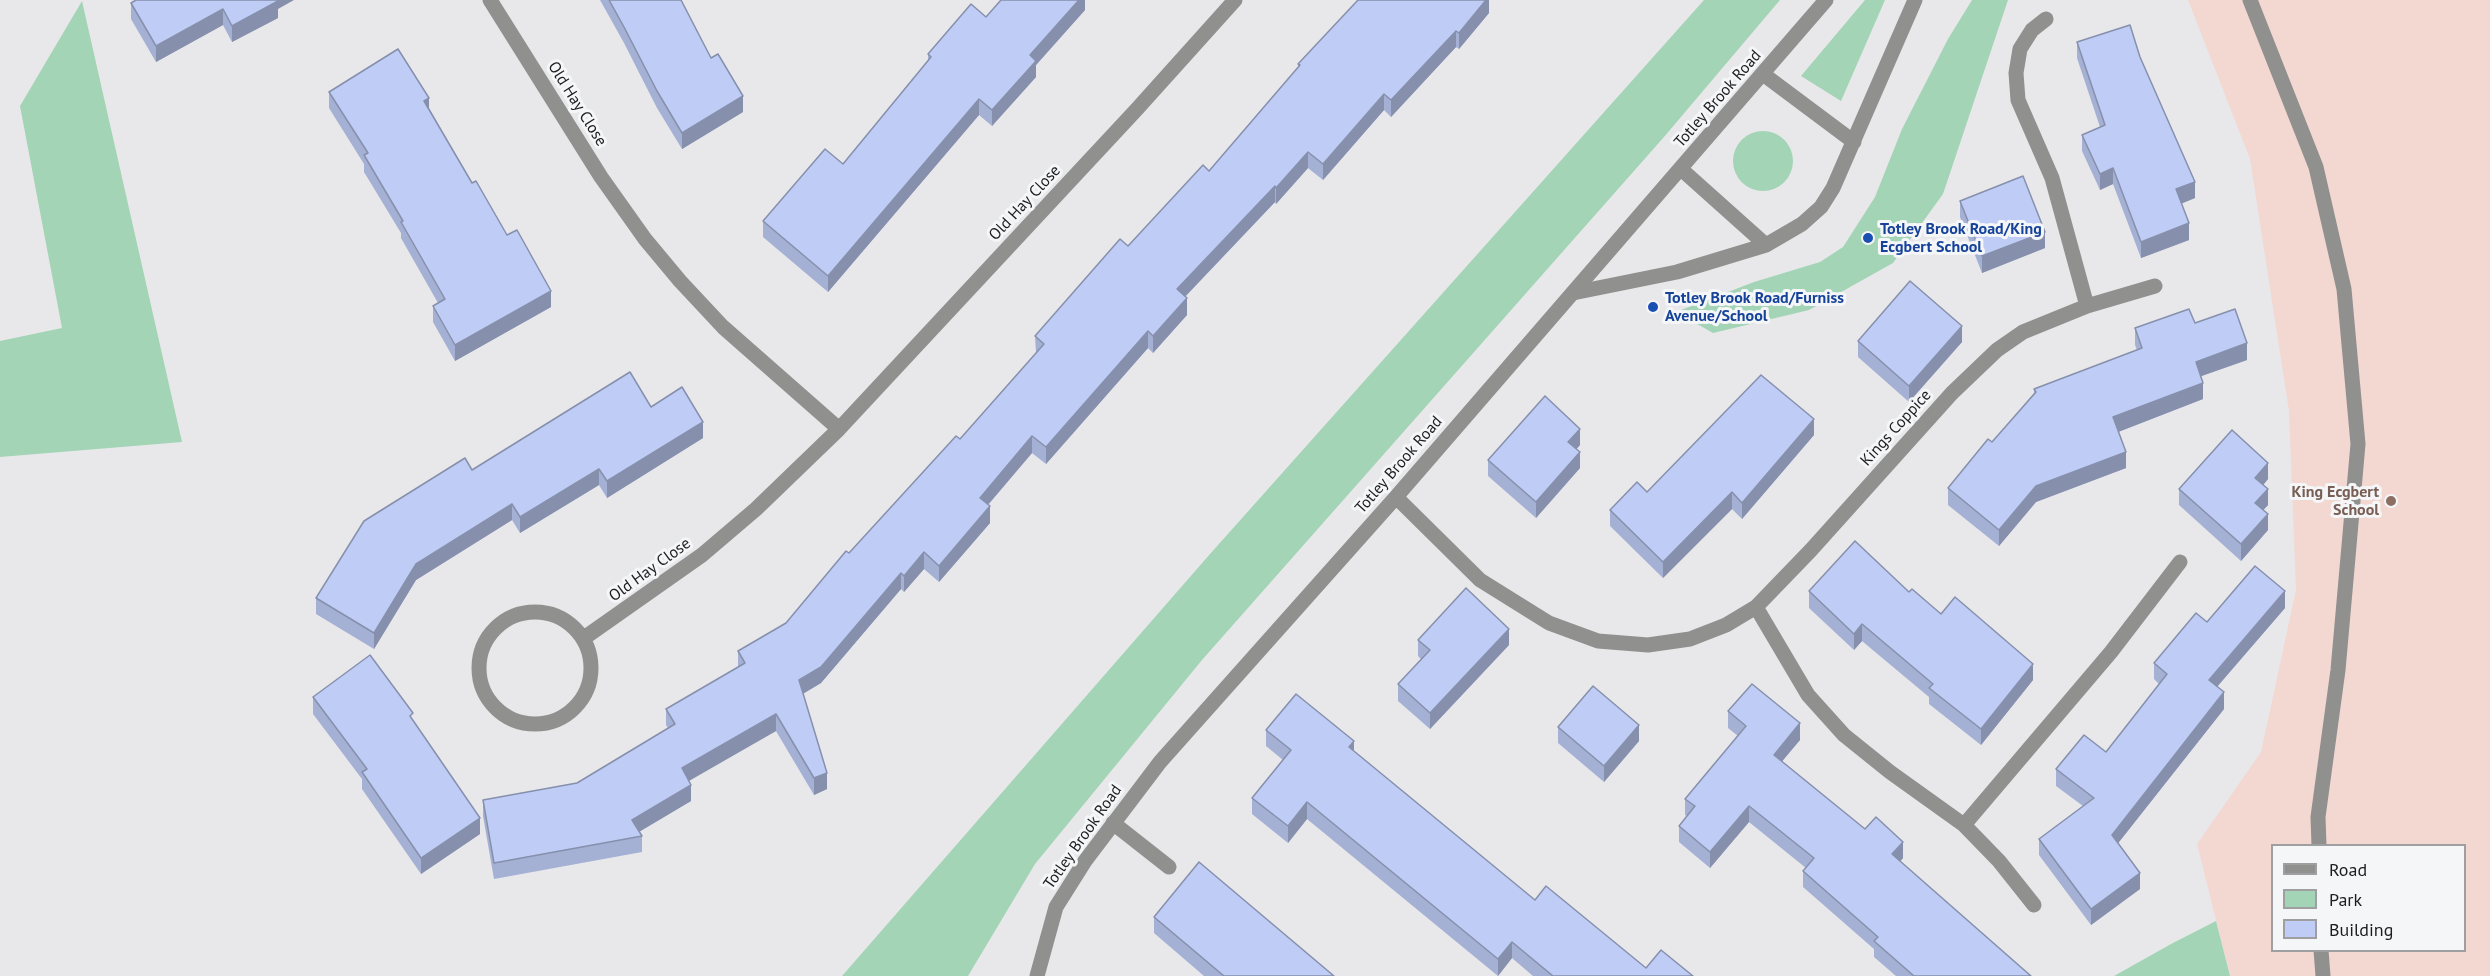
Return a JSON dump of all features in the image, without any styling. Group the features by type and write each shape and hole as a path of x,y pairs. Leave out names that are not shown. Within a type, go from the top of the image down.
{"street":[{"name":"Old Hay Close","path":"490,0 601,177 673,273 723,327 839,429"},
{"name":"Old Hay Close","path":"584,638 702,555 756,509 839,429 1137,109 1234,0"},
{"name":"Totley Brook Road","path":"1037,976 1056,907 1084,861 1160,762 1396,497 1826,0"},
{"path":"1573,293 1677,272 1766,245 1802,224 1821,207 1833,188 1915,0"},
{"path":"2250,0 2316,168 2344,289 2358,444 2338,670 2318,817 2319,844"},
{"path":"2046,19 2032,30 2020,49 2016,73 2018,100 2052,178 2087,306"},
{"path":"1763,74 1854,142"},
{"path":"1681,169 1766,245"},
{"name":"Kings Coppice","path":"1396,497 1480,580 1549,622 1598,641 1648,645 1690,639 1726,625 1756,607 1811,550 1952,393 1997,350 2023,332 2087,306 2155,286"},
{"path":"1964,825 2111,652 2180,562"},
{"path":"1756,607 1808,695 1844,735 1890,772 1964,825 1999,861 2034,904"},
{"path":"535,611 554,614 571,623 584,638 590,655 592,672 587,690 577,706 564,716 547,723 529,724 511,719 496,710 485,695 479,677 479,657 486,639 498,624 515,615 535,611"},
{"path":"1113,823 1169,867"},
{"path":"2321,952 2323,976"}],"shaded area":[{"name":"King Ecgbert School","path":"2188,0 2490,0 2490,976 2230,976 2197,844 2261,752 2296,590 2289,411 2250,159"}],"green space":[{"path":"1704,0 1780,0 1664,137 1202,660 1035,864 968,976 842,976 1210,554"},
{"path":"1865,0 1885,0 1841,101 1801,76"},
{"path":"1972,0 2008,0 1943,194 1893,263 1809,310 1713,333 1676,312 1754,282 1820,262 1843,247 1875,197 1902,129 1948,39"},
{"path":"82,1 182,442 0,457 0,341 62,328 20,106"},
{"path":"1763,131 1780,136 1788,144 1793,161 1788,178 1780,186 1763,191 1746,186 1738,178 1733,161 1738,144 1746,136"},
{"path":"2216,921 2230,976 2114,976 2171,944"}],"building":[{"path":"136,0 278,1 232,26 223,9 156,46 131,3"},
{"path":"609,0 681,0 711,58 718,54 743,96 682,133"},
{"path":"1001,0 1079,0 1030,55 1036,61 992,110 979,99 828,276 763,221 825,149 843,164 931,57 928,54 971,4 986,17"},
{"path":"1358,0 1486,0 1459,33 1456,31 1391,100 1384,94 1323,164 1308,152 1177,289 1187,298 1153,336 1148,331 1046,447 1032,436 980,498 990,506 939,566 924,552 904,576 901,573 821,667 799,680 827,773 814,778 776,714 682,768 691,785 632,820 642,836 494,863 483,800 577,783 675,724 666,709 745,663 738,651 786,623 846,551 849,553 956,436 960,439 1044,344 1035,336 1120,239 1128,246 1203,165 1209,171 1300,65 1298,64"},
{"path":"2130,25 2140,57 2195,182 2176,189 2189,223 2141,242 2113,168 2100,174 2082,135 2105,125 2077,42"},
{"path":"398,49 429,98 424,101 472,183 476,181 507,235 517,230 551,291 455,345 433,306 445,299 364,155 368,153 329,92"},
{"path":"2023,176 2045,232 1982,256 1960,201"},
{"path":"1910,281 1962,326 1909,386 1858,341"},
{"path":"2189,309 2195,323 2235,309 2247,343 2196,362 2203,383 2113,417 2126,452 2036,486 1999,530 1948,488 1988,439 1992,442 2036,392 2034,389 2142,348 2135,328"},
{"path":"630,372 651,407 682,387 703,422 607,481 599,469 520,517 512,504 416,564 374,633 316,598 364,521 465,458 472,470"},
{"path":"1761,375 1814,419 1742,503 1732,492 1663,562 1610,510 1637,482 1647,492"},
{"path":"1545,396 1580,429 1568,442 1580,452 1536,502 1488,460"},
{"path":"2232,430 2268,463 2255,478 2268,489 2255,503 2268,514 2241,544 2179,489"},
{"path":"1855,541 1909,592 1912,589 1941,614 1955,597 2033,664 1981,729 1929,688 1933,684 1862,624 1854,634 1809,591"},
{"path":"2255,566 2285,591 2209,680 2224,692 2112,835 2140,873 2091,909 2039,839 2094,798 2056,769 2084,735 2106,752 2167,674 2154,663 2196,613 2207,622"},
{"path":"1466,588 1509,629 1430,713 1398,684 1430,650 1418,640"},
{"path":"370,655 413,713 410,716 480,818 421,858 362,772 367,769 313,697"},
{"path":"1752,684 1800,723 1774,755 1865,829 1876,817 1903,842 1892,854 2031,976 1914,976 1874,941 1878,937 1803,871 1814,858 1749,806 1710,852 1679,826 1695,806 1685,799 1746,726 1728,711"},
{"path":"1593,686 1639,725 1604,766 1558,727"},
{"path":"1296,694 1354,741 1349,747 1535,900 1546,886 1646,968 1661,950 1693,976 1553,976 1512,942 1498,959 1307,802 1288,826 1252,798 1291,750 1266,730"},
{"path":"1199,862 1334,976 1224,976 1154,917"}],"place":[{"name":"Totley Brook Road/King Ecgbert School","path":"1868,238"},
{"name":"Totley Brook Road/Furniss Avenue/School","path":"1653,307"},
{"name":"King Ecgbert School","path":"2391,501"}]}
